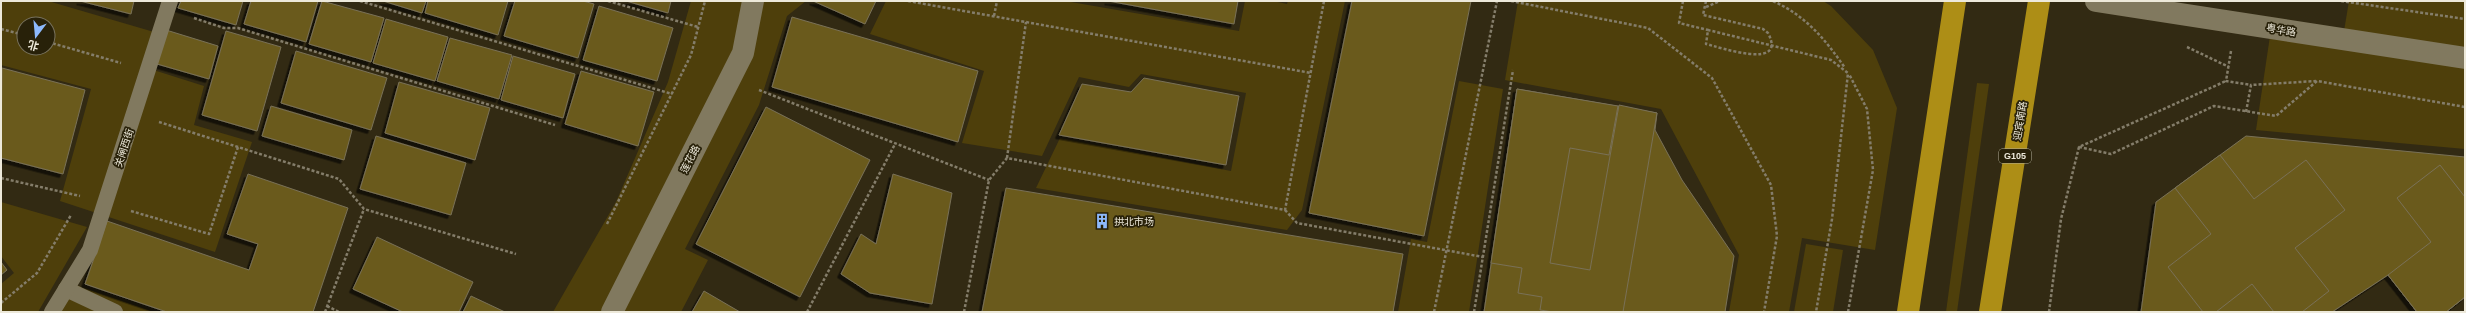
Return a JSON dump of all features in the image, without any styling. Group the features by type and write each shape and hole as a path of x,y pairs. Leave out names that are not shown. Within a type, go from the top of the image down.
{"highway":[{"path":"1908,312 1955,1"},
{"name":"迎宾南路","path":"1990,312 2039,1"}],"main road":[{"name":"莲花路","path":"612,312 743,53 753,1"},
{"name":"粤华路","path":"2096,1 2465,58"}],"lane":[{"name":"关闸西街","path":"52,312 90,250 135,115 169,6"},
{"path":"66,290 115,312"}],"path":[{"path":"360,1 672,94"},
{"path":"608,1 698,27"},
{"path":"607,224 691,55 705,1"},
{"path":"908,1 1311,72"},
{"path":"994,16 997,1"},
{"path":"1285,210 1324,1"},
{"path":"1434,312 1497,1"},
{"path":"1511,1 1648,28 1712,78 1771,185 1777,236 1764,312"},
{"path":"1683,1 1679,23 1831,60 1848,73"},
{"path":"1706,1 1706,7 1703,15 1763,29 1768,32 1772,43 1766,52 1754,56 1706,44 1708,30"},
{"path":"1706,7 1720,1"},
{"path":"1774,1 1806,21 1824,38 1848,73 1867,109 1873,170 1848,312"},
{"path":"2341,1 2465,20"},
{"path":"169,6 224,28 238,28 555,125"},
{"path":"964,312 989,180 1006,158 1026,22"},
{"path":"1,29 16,33"},
{"path":"56,44 121,63 119,70"},
{"path":"1474,312 1513,70"},
{"path":"1816,312 1832,219 1848,73"},
{"path":"730,79 989,180"},
{"path":"2079,147 2226,81"},
{"path":"2079,147 2111,154 2214,106 2276,116 2317,81"},
{"path":"2246,112 2252,85 2317,81 2465,107"},
{"path":"135,115 339,179 364,209 516,254"},
{"path":"806,312 895,144"},
{"path":"106,203 209,234 238,147"},
{"path":"2049,312 2061,219 2079,147"},
{"path":"1006,158 1285,210 1297,223 1483,257"},
{"path":"1,178 82,197"},
{"path":"78,203 82,197 84,189"},
{"path":"1,303 37,273 74,209"},
{"path":"325,312 364,209"},
{"path":"327,306 339,312"}],"shaded area":[{"path":"1,1 48,1 154,32 144,67 204,86 194,125 252,142 215,252 60,201 91,89 1,65"},
{"path":"691,1 806,1 787,16 759,105 685,249 708,260 681,312 553,312 616,202 668,82"},
{"path":"886,1 1065,1 1239,31 1245,1 1273,1 1287,4 1288,1 1345,1 1302,210 1287,230 1036,188 1060,138 1231,171 1246,93 1141,74 1129,87 1079,77 1042,156 962,143 984,71 870,34"},
{"path":"1518,1 1823,1 1831,6 1873,50 1897,108 1875,250 1802,238 1789,312 1729,312 1739,255 1661,109 1505,80"},
{"path":"2349,1 2465,1 2465,49 2344,31"},
{"path":"2270,36 2465,68 2465,149 2256,130"},
{"path":"1459,81 1503,89 1469,312 1398,312 1411,239 1427,242"},
{"path":"1977,83 1989,84 1957,312 1946,312"},
{"path":"1,202 87,227 38,312 1,312 1,284 14,273 1,256"},
{"path":"1806,244 1843,250 1833,312 1794,312"},
{"path":"76,285 154,312 57,312"}],"building":[{"path":"80,1 134,1 131,14"},
{"path":"181,1 243,1 236,25 178,8"},
{"path":"251,1 318,1 306,42 244,24"},
{"path":"322,1 384,18 371,62 309,44"},
{"path":"383,1 426,1 422,13"},
{"path":"428,1 508,1 498,35 425,13"},
{"path":"515,1 583,1 594,4 578,58 504,36"},
{"path":"626,1 671,1 668,13"},
{"path":"813,1 876,1 865,24"},
{"path":"1108,1 1238,1 1234,24"},
{"path":"1352,1 1471,1 1424,236 1309,213"},
{"path":"599,6 673,28 657,81 583,60"},
{"path":"792,17 978,71 958,142 772,87"},
{"path":"386,19 448,37 435,81 373,63"},
{"path":"166,30 218,46 209,79 157,64"},
{"path":"226,31 281,47 257,131 202,115"},
{"path":"450,38 512,55 499,99 437,81"},
{"path":"296,51 387,78 371,130 281,103"},
{"path":"513,56 575,74 563,118 501,100"},
{"path":"2,68 85,90 63,174 1,158"},
{"path":"581,71 654,92 638,146 565,124"},
{"path":"1144,78 1239,96 1226,165 1059,135 1082,84 1131,92"},
{"path":"399,82 490,108 475,160 385,133"},
{"path":"1517,89 1657,113 1655,130 1682,180 1734,256 1725,312 1484,312"},
{"path":"1517,89 1618,106 1609,155 1570,148 1550,263 1590,270 1619,105 1657,113 1623,312 1553,312 1540,310 1542,297 1518,293 1522,268 1491,263"},
{"path":"271,106 352,130 344,160 262,136"},
{"path":"766,107 870,160 800,297 696,244"},
{"path":"376,136 466,163 451,215 360,189"},
{"path":"2246,136 2465,157 2465,297 2446,312 2417,312 2388,275 2332,312 2141,312 2156,202"},
{"path":"2220,155 2254,199 2306,160 2345,210 2295,248 2329,291 2302,312 2274,312 2252,284 2216,312 2203,312 2168,267 2211,234 2175,188"},
{"path":"2440,165 2465,197 2465,297 2446,312 2417,312 2388,275 2431,242 2397,198"},
{"path":"248,174 348,208 313,312 167,312 85,284 107,221 249,270 258,244 227,234"},
{"path":"893,174 952,193 932,304 870,293 841,274 861,234 876,244"},
{"name":"拱北市场","path":"1006,188 1403,254 1393,312 982,312"},
{"path":"377,237 473,282 459,312 403,312 353,289"},
{"path":"1,262 7,270 1,275"},
{"path":"704,291 740,312 692,312"},
{"path":"471,296 505,312 463,312"}],"place":[{"name":"拱北市场","path":"1102,221"}]}
